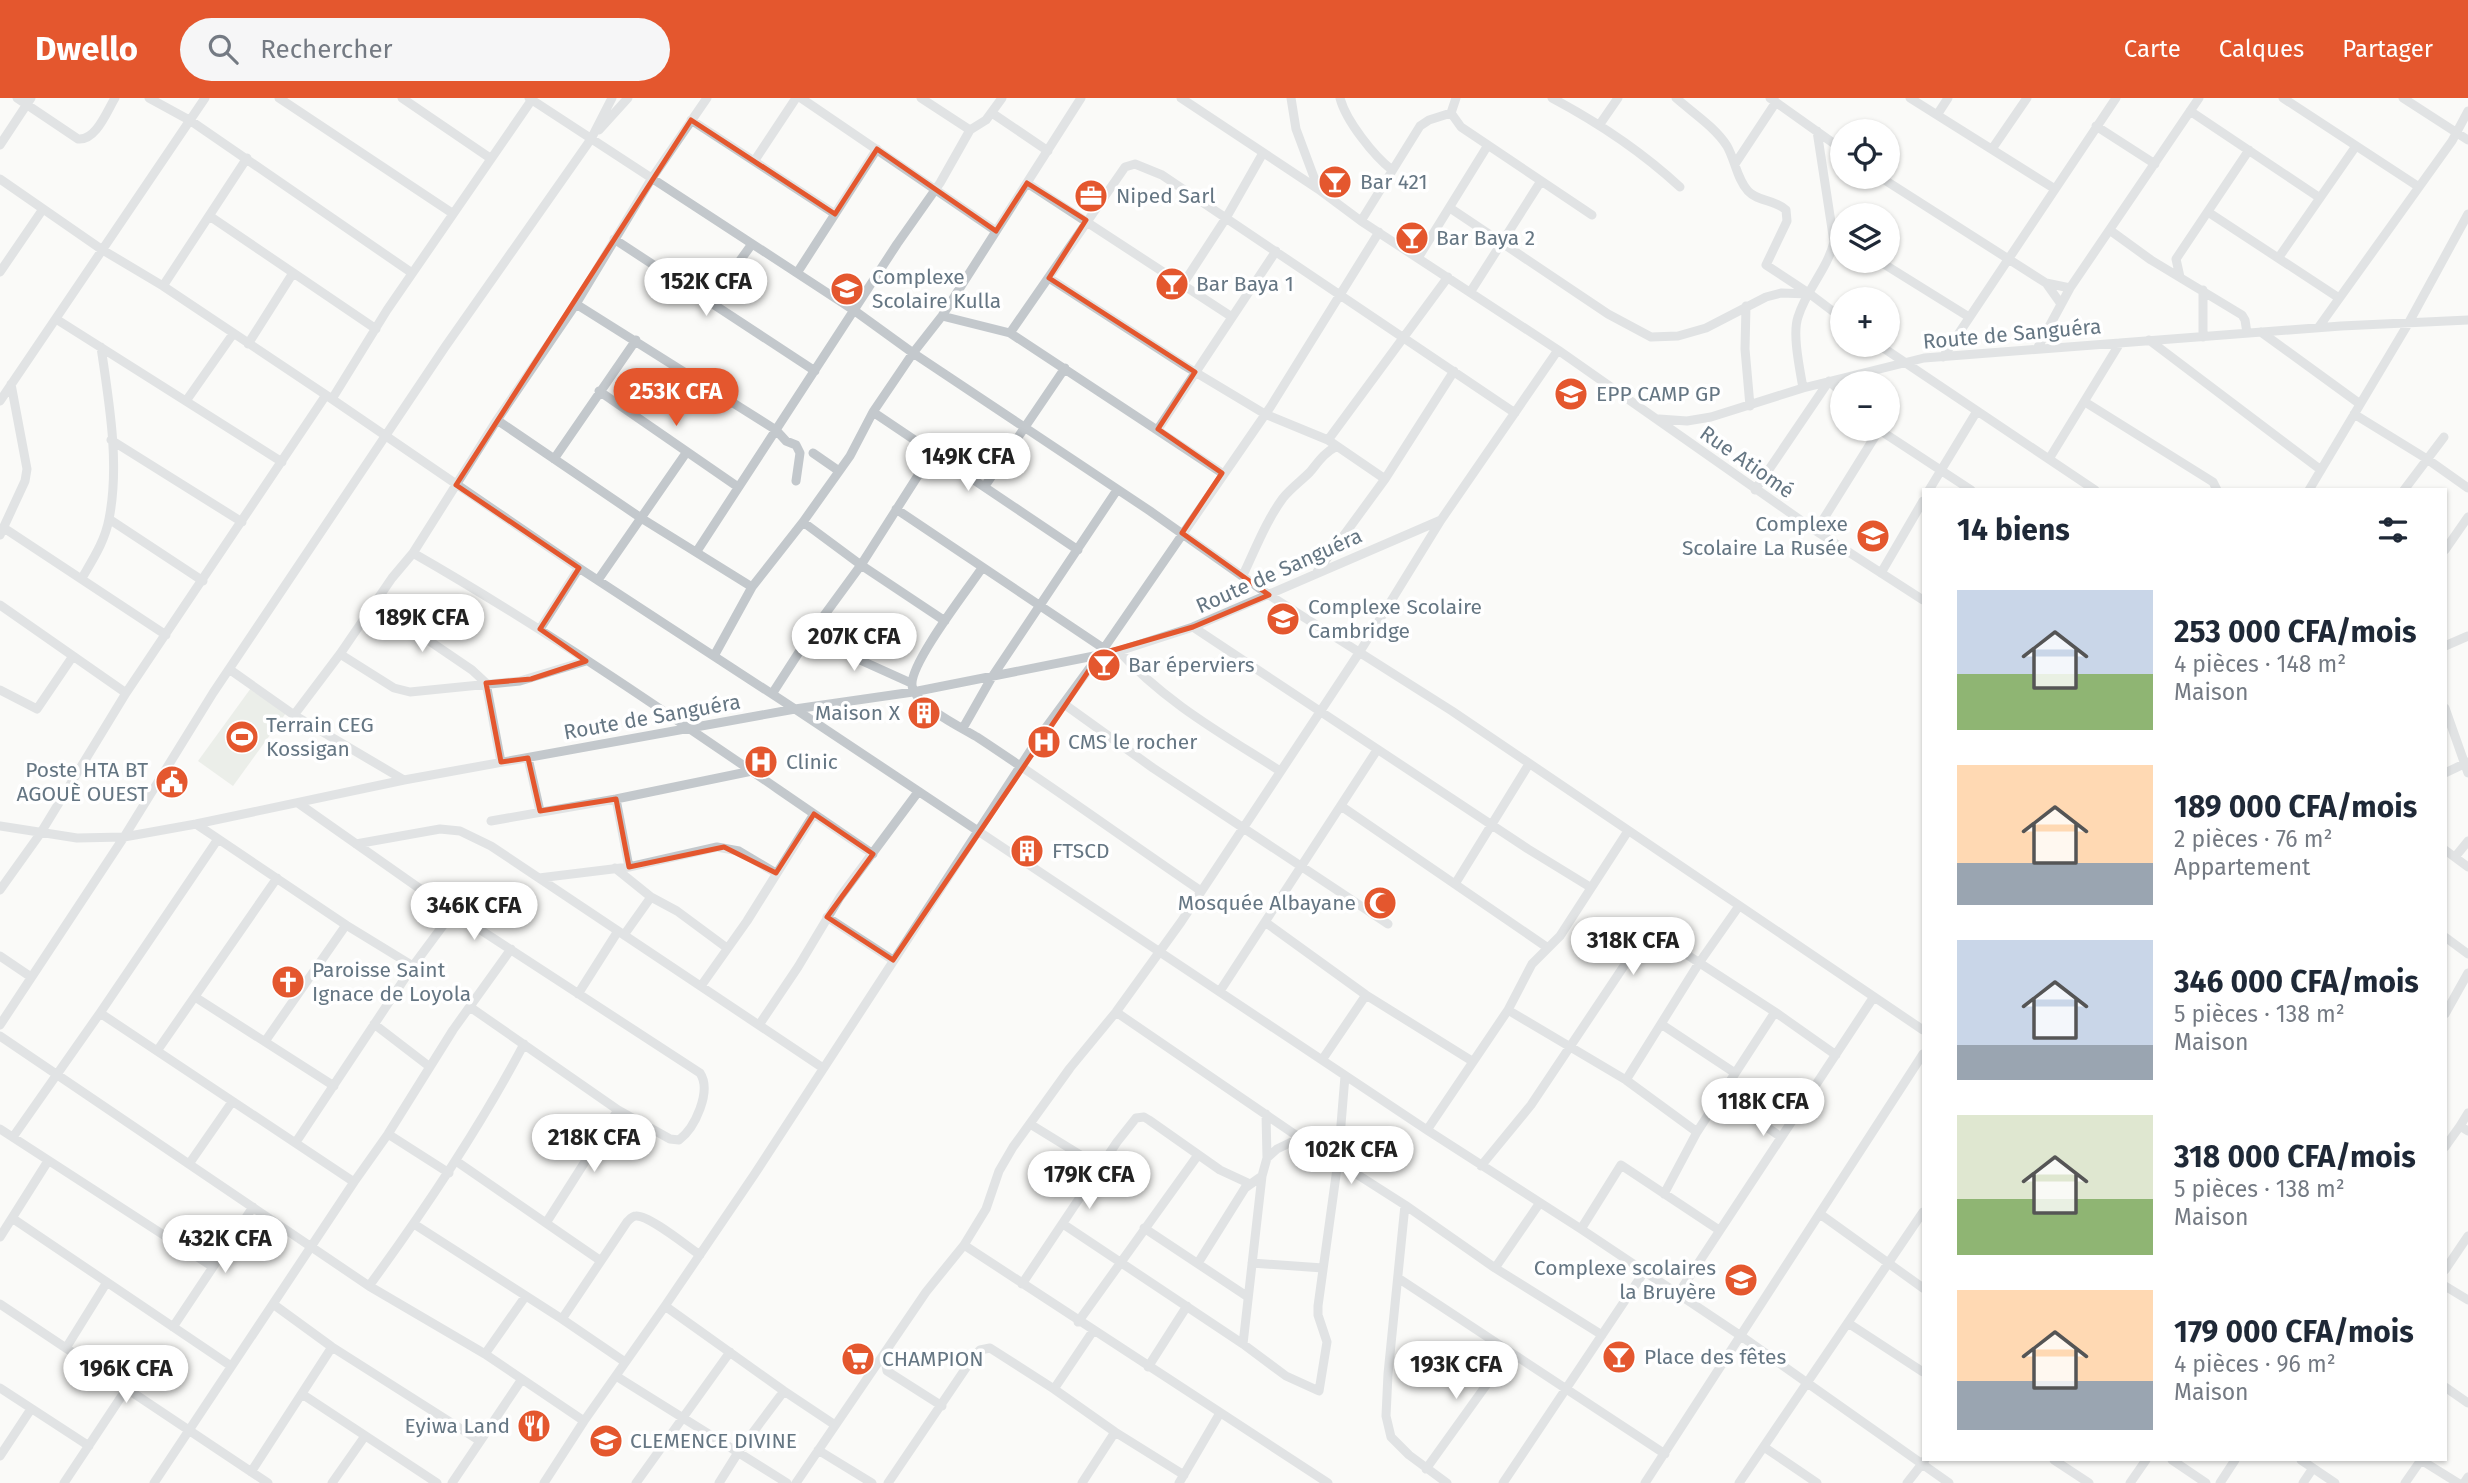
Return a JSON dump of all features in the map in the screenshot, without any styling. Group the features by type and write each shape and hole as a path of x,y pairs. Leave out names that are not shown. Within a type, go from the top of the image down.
{"street":[{"path":"17,98 29,101 78,139 83,140 91,136 115,98"},
{"path":"149,98 191,121 247,158 412,273"},
{"path":"0,401 205,98"},
{"path":"279,98 452,213"},
{"path":"402,98 490,158"},
{"path":"591,139 612,98"},
{"path":"0,1026 124,837 229,669 386,435 591,139 628,98"},
{"path":"294,715 392,578 413,553 497,420 576,304 652,178 707,98"},
{"path":"755,160 799,98 996,231"},
{"path":"921,98 970,130"},
{"path":"697,551 897,244 936,189 970,130 986,120 1002,98"},
{"path":"714,656 751,587 803,522 853,451 873,412 942,316 1081,98"},
{"path":"1181,98 1658,419"},
{"path":"1291,98 1296,129 1318,189"},
{"path":"1340,98 1344,109 1371,148 1392,170"},
{"path":"1451,113 1455,98"},
{"path":"1552,98 1600,124 1643,155 1680,187"},
{"path":"1600,124 1618,98"},
{"path":"1676,98 1726,145 1745,188 1751,194 1777,203 1786,210 1787,221 1766,265 1830,309"},
{"path":"1910,98 2055,189"},
{"path":"1937,115 1948,98"},
{"path":"1992,149 2026,98"},
{"path":"1943,357 2116,98"},
{"path":"2037,349 2070,288 2199,98"},
{"path":"2283,98 2419,187"},
{"path":"2403,98 2468,140"},
{"path":"1,887 40,834 126,693 531,99 855,311 913,354 1182,533 1269,595 1452,711 1922,1029"},
{"path":"1735,164 1773,100 1830,140"},
{"path":"0,145 29,101"},
{"path":"2190,111 2320,198"},
{"path":"2318,328 2452,142 2468,111"},
{"path":"992,113 1048,151"},
{"path":"1361,221 1420,126 1451,113"},
{"path":"1451,113 1461,127 1592,215"},
{"path":"691,120 835,214"},
{"path":"2096,126 2155,164"},
{"path":"1818,131 1830,211"},
{"path":"1418,258 1488,145"},
{"path":"2279,257 2356,146"},
{"path":"797,273 877,149"},
{"path":"2180,277 2176,259 2249,150"},
{"path":"1183,284 1226,218 1263,153"},
{"path":"163,286 211,217 247,158"},
{"path":"1010,333 1125,167 1130,164 1139,165 1162,175 1515,413"},
{"path":"0,179 101,249 163,286 386,435 579,568 1741,1336 1923,1462 1949,1483"},
{"path":"1471,291 1541,181"},
{"path":"1027,183 1232,317"},
{"path":"1899,189 2046,283 2061,304"},
{"path":"1450,208 1608,314 1651,337 1665,338 1695,332 1746,306 1781,293 1810,294"},
{"path":"0,270 43,209"},
{"path":"2208,212 2339,298"},
{"path":"2310,488 2408,324 2468,214"},
{"path":"211,217 376,329"},
{"path":"2111,231 2244,316 2247,333"},
{"path":"544,1483 700,1255 1042,733 1102,651 1265,414 1379,232"},
{"path":"614,239 815,371"},
{"path":"710,302 752,244"},
{"path":"1158,429 1276,251"},
{"path":"1803,388 1798,316 1830,256"},
{"path":"2156,262 2176,259"},
{"path":"248,344 293,273"},
{"path":"1898,273 1969,317"},
{"path":"1328,440 1448,277"},
{"path":"1049,278 1265,414 1328,440 1385,479"},
{"path":"2046,283 2070,288"},
{"path":"2203,290 2203,337"},
{"path":"576,304 776,430 799,449 796,481"},
{"path":"1746,306 1745,349 1750,405"},
{"path":"942,316 1010,333 1223,473"},
{"path":"56,319 282,463"},
{"name":"Route de Sanguéra","path":"1658,419 1696,420 1903,362 1943,357 2261,332 2468,320"},
{"path":"2261,332 2360,404"},
{"path":"186,401 233,334"},
{"path":"554,459 636,340"},
{"path":"2149,340 2320,470"},
{"path":"2049,459 2120,343"},
{"path":"82,578 102,543 109,519 111,440 101,347"},
{"path":"796,1483 926,1292 964,1245 986,1209 1004,1161 1070,1068 1116,1012 1201,891 1359,653 1441,520 1558,350"},
{"path":"1896,357 2092,488"},
{"path":"985,486 1065,368"},
{"path":"1317,573 1385,479 1454,371"},
{"path":"1755,490 1829,381"},
{"path":"11,384 27,469 25,481 2,532 82,578 166,635"},
{"path":"599,391 737,487"},
{"path":"2085,402 2213,482 2216,488"},
{"path":"1930,488 1977,411"},
{"path":"873,412 1078,550"},
{"path":"2354,414 2468,488"},
{"name":"Rue Atiomé","path":"1658,419 1755,490 1922,599"},
{"path":"497,420 641,518 751,587"},
{"path":"2405,488 2444,437"},
{"path":"111,440 242,522"},
{"path":"1816,531 1871,441"},
{"path":"1896,441 1968,488"},
{"path":"1243,575 1283,498 1293,485 1308,474 1324,453 1337,446"},
{"path":"772,694 811,632 861,565 933,452"},
{"path":"598,580 686,453"},
{"path":"813,453 839,471"},
{"path":"963,728 992,677 1117,490"},
{"path":"1881,573 1922,502"},
{"path":"897,509 1102,651"},
{"path":"2447,547 2468,517"},
{"path":"109,519 203,581"},
{"name":"Route de Sanguéra","path":"0,826 77,838 124,837 404,779 912,687 992,677 1102,651 1119,651 1193,627 1441,520"},
{"path":"803,522 861,565 945,621"},
{"path":"413,553 540,629 691,727 873,854"},
{"path":"540,629 579,568"},
{"path":"912,687 923,657 982,568"},
{"path":"375,604 472,670 486,683 501,762"},
{"path":"0,606 126,693"},
{"path":"1193,627 1318,712 1590,887"},
{"path":"811,632 912,687 933,711 1021,766 1201,891"},
{"path":"2447,645 2468,636"},
{"path":"1119,651 1142,676 1174,701 1280,771"},
{"path":"340,654 403,691 420,692 531,679 586,661"},
{"path":"0,690 37,709 73,656"},
{"path":"229,669 294,715 404,779"},
{"path":"1064,704 1153,768 1388,924"},
{"path":"2447,713 2468,773"},
{"path":"1220,991 1377,750"},
{"path":"528,758 540,811"},
{"path":"2447,772 2466,763"},
{"path":"1455,884 1529,764"},
{"path":"491,821 752,771"},
{"path":"759,1025 852,879 918,792"},
{"path":"616,799 629,867"},
{"path":"298,803 453,912 703,1077 704,1090 699,1110 690,1128 679,1140 670,1139 618,1110 470,1007"},
{"path":"1341,806 1548,948"},
{"path":"701,986 747,921 814,814"},
{"path":"196,824 346,925 414,966"},
{"path":"356,844 451,829 491,846 823,1068"},
{"path":"1427,1130 1508,1010 1532,964 1560,936 1628,831"},
{"path":"13,1138 218,839"},
{"path":"2455,857 2468,841"},
{"path":"539,878 629,867 724,847 739,851 776,873"},
{"path":"2447,851 2468,867"},
{"path":"615,868 727,948"},
{"path":"158,1051 277,878"},
{"path":"579,994 621,933 652,897"},
{"path":"1626,1080 1699,962 1739,906"},
{"path":"296,1142 374,1024 453,912"},
{"path":"827,917 893,960"},
{"path":"1265,922 1366,995 1472,1061"},
{"path":"266,1040 346,925"},
{"path":"1481,1166 1531,1105 1646,933 1651,932 1699,962 1836,1055"},
{"path":"2447,938 2468,954"},
{"path":"154,1483 511,949"},
{"path":"0,956 31,977"},
{"path":"2447,1010 2468,973"},
{"path":"1322,1060 1366,995"},
{"path":"195,997 334,1086"},
{"path":"1678,1294 1873,998"},
{"path":"1508,1010 1626,1080 1697,1132"},
{"path":"1116,1012 1495,1268 1602,1335"},
{"path":"1664,1194 1697,1132 1775,1012"},
{"path":"100,1013 354,1182"},
{"path":"374,1024 430,1067"},
{"path":"1661,1024 1735,1073"},
{"path":"0,1035 369,1286 485,1354 584,1421"},
{"path":"369,1286 449,1172 492,1104 524,1044"},
{"path":"1648,1482 1922,1056"},
{"path":"1063,1224 1243,1344 1286,1376 1319,1391 1327,1350 1326,1334 1317,1313 1338,1161 1345,1076"},
{"path":"1721,1095 1781,1137"},
{"path":"189,1164 232,1102"},
{"path":"546,1223 618,1110"},
{"path":"2447,1145 2464,1128 2468,1113"},
{"path":"1243,1344 1262,1176 1267,1158 1266,1114"},
{"path":"1022,1284 1131,1123 1140,1117 1149,1119 1229,1175 1248,1183"},
{"path":"1030,1124 1100,1167"},
{"path":"1,1132 212,1267"},
{"path":"388,1134 449,1172"},
{"path":"1267,1158 1277,1149 1300,1138"},
{"path":"1079,1322 1198,1155"},
{"path":"0,1237 48,1161"},
{"path":"456,1161 601,1261"},
{"path":"1581,1229 1621,1165 1719,1230"},
{"path":"1198,1263 1248,1183 1262,1176"},
{"path":"1495,1268 1539,1203"},
{"path":"1405,1205 1386,1416 1391,1437 1426,1469 1447,1483"},
{"path":"173,1327 253,1207"},
{"path":"1739,1483 1922,1213"},
{"path":"1820,1214 1922,1288"},
{"path":"562,1319 627,1222 637,1216 652,1222 700,1255"},
{"path":"12,1218 231,1366"},
{"path":"414,1224 625,1362"},
{"path":"1144,1228 1248,1297"},
{"path":"2447,1267 2468,1236"},
{"path":"964,1245 1328,1483"},
{"path":"1252,1263 1323,1268"},
{"path":"1503,1483 1644,1272"},
{"path":"1398,1278 1665,1454"},
{"path":"66,1348 107,1282"},
{"path":"2447,1287 2468,1300"},
{"path":"485,1354 525,1297"},
{"path":"0,1304 268,1483"},
{"path":"272,1304 332,1348 480,1441"},
{"path":"665,1306 835,1425"},
{"path":"1148,1367 1187,1307"},
{"path":"1848,1323 1922,1371"},
{"path":"1054,1389 1093,1331"},
{"path":"251,1472 332,1348"},
{"path":"888,1483 980,1350 990,1348 1054,1389 1181,1479 1220,1413"},
{"path":"636,1483 730,1352"},
{"path":"1426,1469 1510,1352"},
{"path":"884,1354 887,1371 942,1406"},
{"path":"868,1379 887,1371"},
{"path":"616,1376 787,1483"},
{"path":"452,1483 522,1378"},
{"path":"0,1388 89,1446"},
{"path":"64,1483 127,1388"},
{"path":"2447,1388 2468,1403"},
{"path":"719,1483 739,1451 784,1391"},
{"path":"302,1394 437,1483"},
{"path":"0,1456 31,1409"},
{"path":"1082,1483 1115,1432"},
{"path":"332,1483 365,1436"},
{"path":"1764,1447 1816,1483"},
{"path":"818,1450 872,1483"},
{"path":"2056,1461 2089,1483"},
{"path":"2130,1483 2145,1461"},
{"path":"2173,1461 2206,1483"},
{"path":"2220,1483 2234,1461"},
{"path":"2302,1461 2335,1483"},
{"path":"2405,1483 2420,1461"},
{"path":"2423,1461 2458,1483"},
{"path":"1907,1483 1923,1462"},
{"path":"2303,1483 2313,1468"},
{"path":"2464,1483 2468,1477"}],"highlighted area":[{"path":"691,120 835,214 877,149 996,231 1027,183 1086,220 1049,278 1195,372 1158,429 1222,473 1182,533 1269,595 1193,627 1100,654 893,960 827,917 873,854 814,814 776,873 724,847 629,867 616,799 540,811 528,758 501,762 486,683 531,679 586,661 540,629 579,568 456,485"}],"shaded area":[{"name":"EPP CAMP GP","path":"1556,388 1587,390 1587,400 1555,397"},
{"name":"Terrain CEG Kossigan","path":"251,688 286,713 233,786 198,761"}],"place":[{"name":"Bar 421","path":"1335,182"},
{"name":"Niped Sarl","path":"1091,196"},
{"name":"Bar Baya 2","path":"1412,238"},
{"name":"Bar Baya 1","path":"1172,284"},
{"name":"Complexe Scolaire Kulla","path":"847,289"},
{"name":"EPP CAMP GP","path":"1571,394"},
{"name":"Complexe Scolaire La Rusée","path":"1873,536"},
{"name":"Complexe Scolaire Cambridge","path":"1283,619"},
{"name":"Bar éperviers","path":"1104,665"},
{"name":"Maison X","path":"924,713"},
{"name":"Terrain CEG Kossigan","path":"242,737"},
{"name":"CMS le rocher","path":"1044,742"},
{"name":"Clinic","path":"761,762"},
{"name":"Poste HTA BT AGOUÈ OUEST","path":"172,782"},
{"name":"FTSCD","path":"1027,851"},
{"name":"Mosquée Albayane","path":"1380,903"},
{"name":"Paroisse Saint Ignace de Loyola","path":"288,982"},
{"name":"Complexe scolaires la Bruyère","path":"1741,1280"},
{"name":"Place des fêtes","path":"1619,1357"},
{"name":"CHAMPION","path":"858,1359"},
{"name":"Eyiwa Land","path":"534,1426"},
{"name":"CLEMENCE DIVINE","path":"606,1441"}]}
